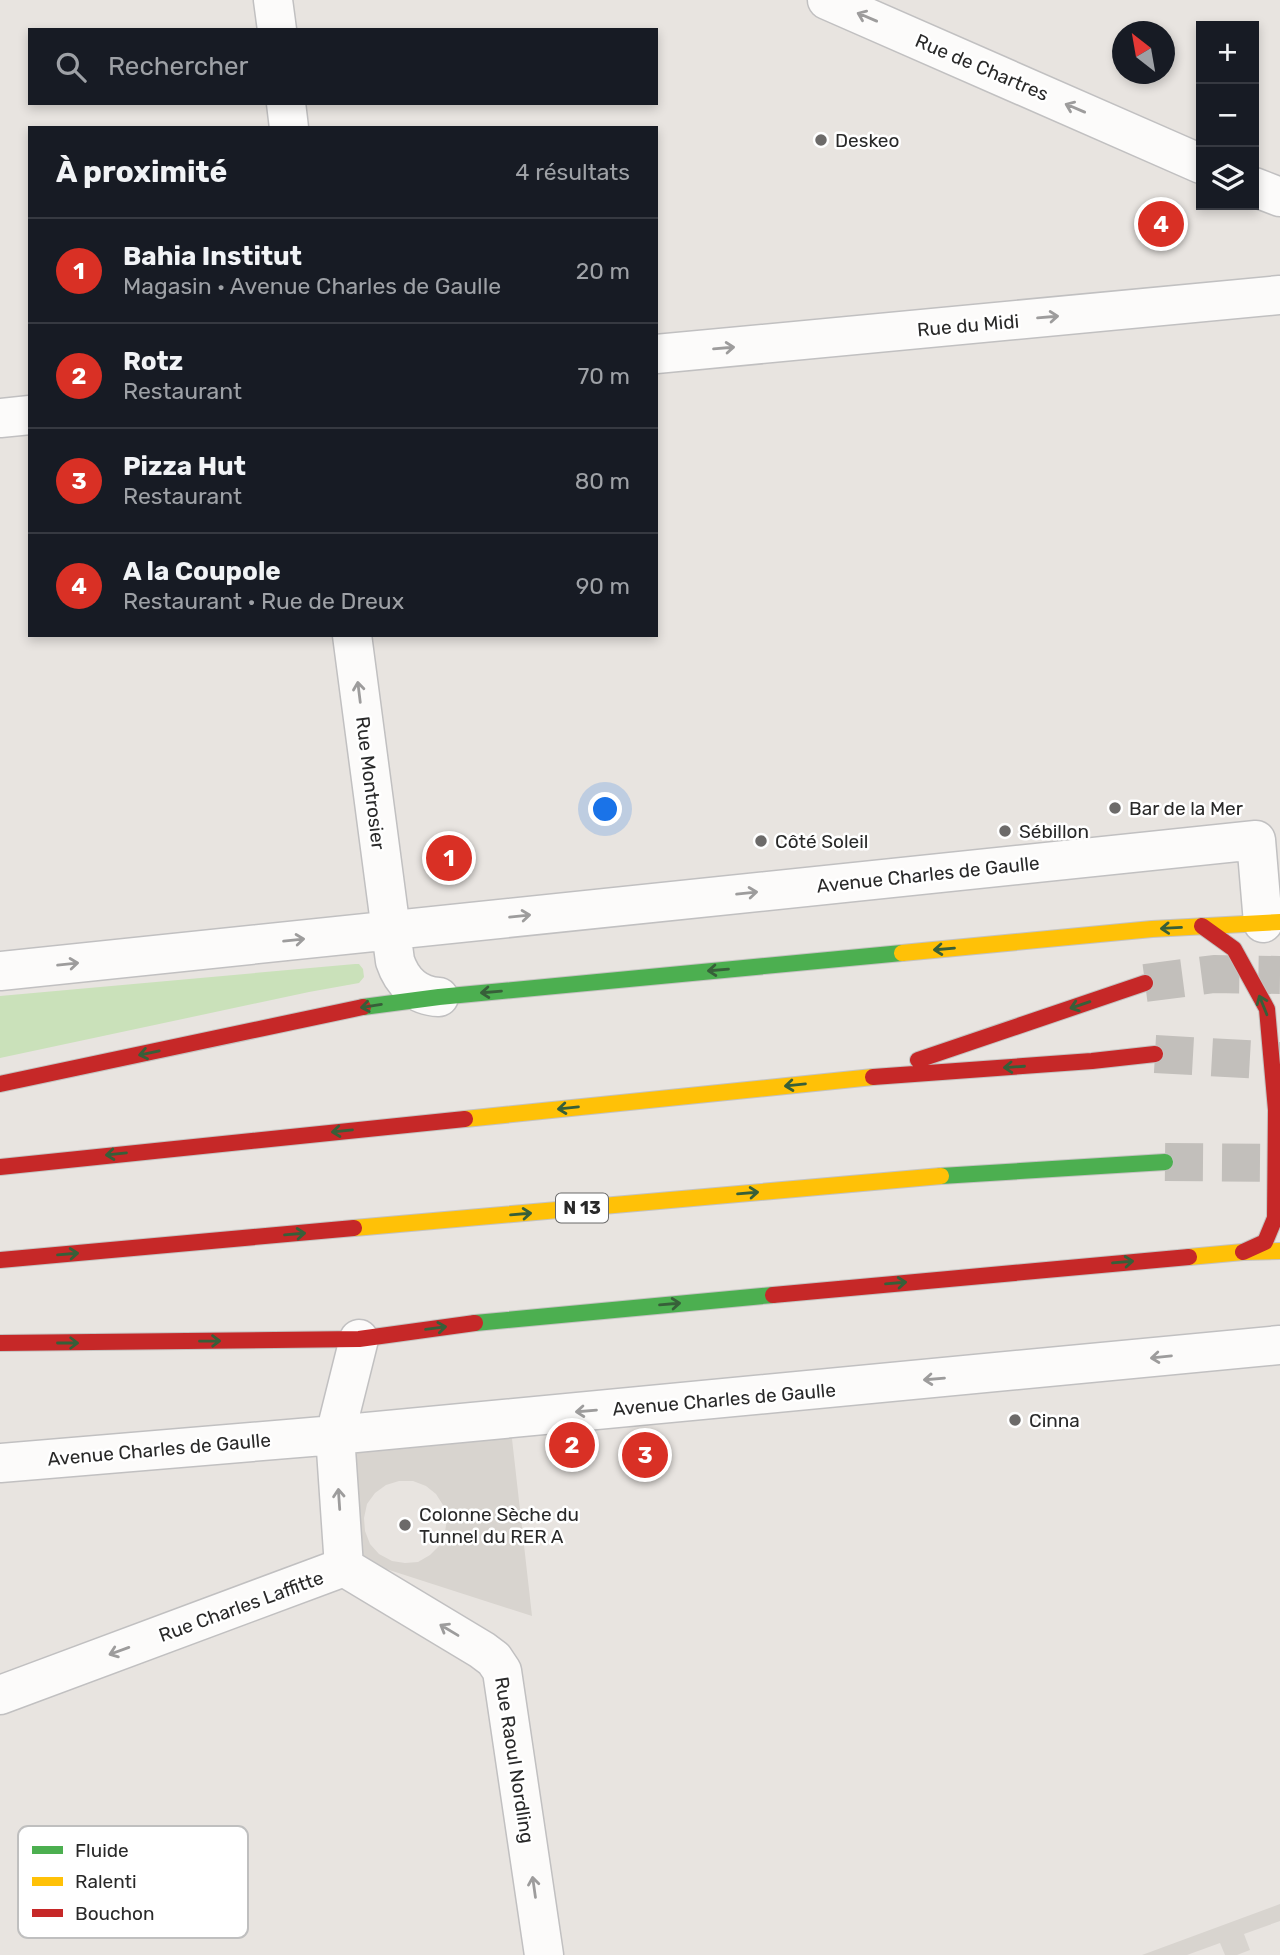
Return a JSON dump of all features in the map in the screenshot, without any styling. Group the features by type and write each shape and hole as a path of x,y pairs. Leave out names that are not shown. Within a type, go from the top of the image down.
{"main road":[{"name":"Avenue Charles de Gaulle","path":"0,1084 364,1007 439,997 1152,929 1272,923"},
{"path":"1202,926 1234,949 1267,1009 1276,1110 1275,1218 1265,1242 1243,1252"},
{"path":"863,1078 1145,983"},
{"path":"0,1167 863,1078 1155,1054"},
{"name":"N 13","path":"0,1260 891,1179 1165,1162"},
{"path":"0,1343 359,1339 496,1320 1243,1252 1280,1251"}],"street":[{"path":"274,0 277,28"},
{"name":"Rue de Chartres","path":"827,0 1196,162"},
{"path":"286,105 289,126"},
{"path":"1259,189 1280,197"},
{"name":"Rue du Midi","path":"658,354 1280,295"},
{"path":"0,418 28,415"},
{"name":"Rue Montrosier","path":"352,637 391,930"},
{"name":"Avenue Charles de Gaulle","path":"0,971 1256,840 1272,923"},
{"name":"Avenue Charles de Gaulle","path":"391,930 395,961 405,981 416,991 439,997"},
{"name":"Rue Charles Laffitte","path":"0,1695 344,1567 335,1434 359,1339"},
{"name":"Avenue Charles de Gaulle","path":"0,1463 1280,1345"},
{"name":"Rue Raoul Nordling","path":"344,1567 482,1650 494,1659 502,1671 544,1955"}],"green space":[{"path":"359,964 364,977 359,983 0,1058 0,996"}],"shaded area":[{"path":"511,1430 532,1616 355,1559 349,1446","holes":["413,1481 426,1486 436,1494 443,1505 447,1519 445,1532 440,1545 418,1562 392,1561 379,1554 370,1544 364,1518 367,1504 375,1493 386,1485"]},
{"path":"1280,1904 1280,1921 1244,1934 1250,1950 1237,1955 1225,1955 1220,1943 1187,1955 1142,1955"}],"tunnel":[{"path":"1145,983 1214,974 1280,975"},
{"path":"1155,1054 1280,1061"},
{"path":"1165,1162 1280,1163"}],"traffic: fast":[{"path":"363,1007 439,997 902,953"},
{"path":"941,1176 1165,1162"},
{"path":"475,1323 773,1295"}],"traffic: slow":[{"path":"902,953 1152,929 1280,922"},
{"path":"465,1119 873,1077"},
{"path":"354,1228 941,1176"},
{"path":"1189,1257 1280,1251"}],"traffic: jam":[{"path":"1202,926 1234,949 1267,1009 1276,1110 1275,1218 1265,1242 1243,1252"},
{"path":"918,1060 1145,983"},
{"path":"0,1084 363,1007"},
{"path":"873,1077 1155,1054"},
{"path":"0,1167 465,1119"},
{"path":"0,1260 354,1228"},
{"path":"773,1295 1189,1257"},
{"path":"0,1343 359,1339 475,1323"}],"place":[{"name":"Deskeo","path":"821,140"},
{"name":"A la Coupole","path":"1161,224"},
{"name":"Bar de la Mer","path":"1115,808"},
{"name":"Sébillon","path":"1005,831"},
{"name":"Côté Soleil","path":"761,841"},
{"name":"Bahia Institut","path":"449,858"},
{"name":"Cinna","path":"1015,1420"},
{"name":"Rotz","path":"572,1445"},
{"name":"Pizza Hut","path":"645,1455"},
{"name":"Colonne Sèche du Tunnel du RER A","path":"405,1525"}]}
